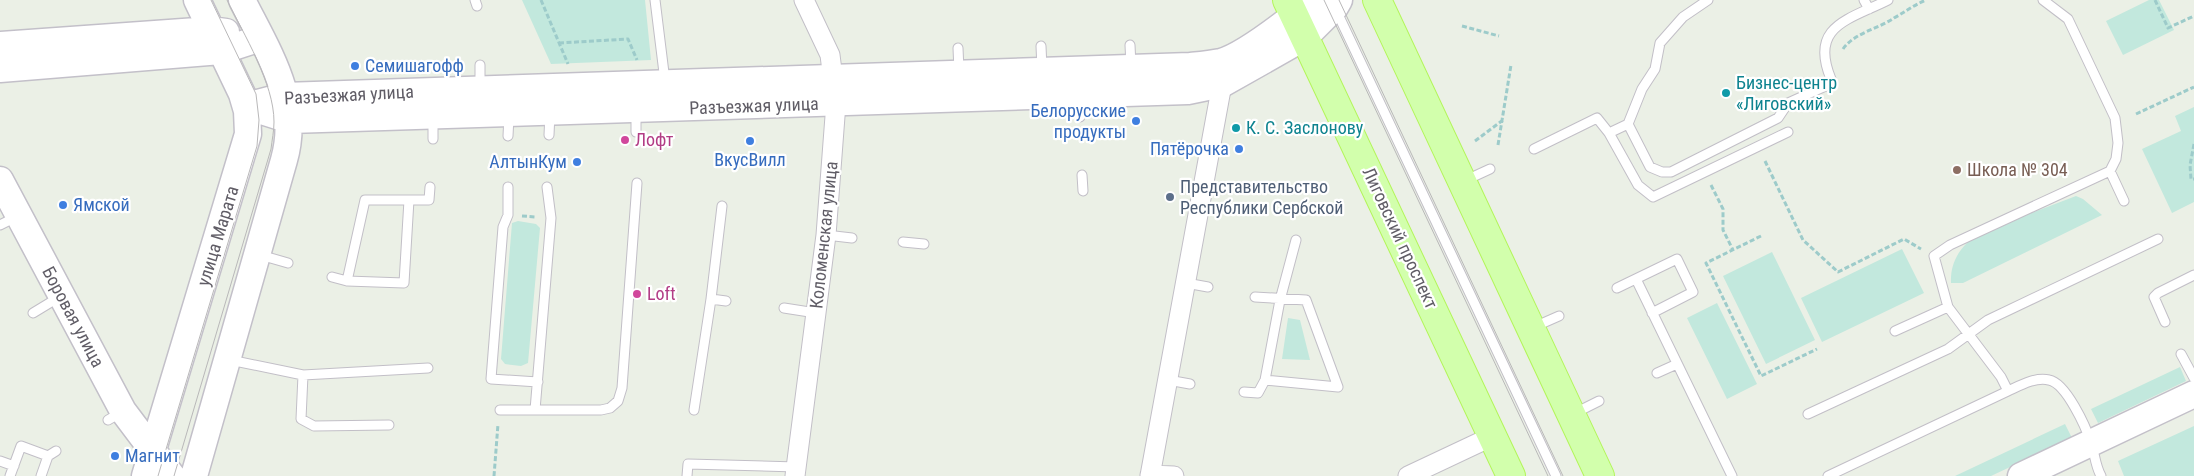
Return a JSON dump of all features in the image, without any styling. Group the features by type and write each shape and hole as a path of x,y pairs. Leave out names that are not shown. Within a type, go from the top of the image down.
{"main road":[{"path":"1377,0 1600,476"},
{"name":"Лиговский проспект","path":"1315,9 1493,436 1512,476"}],"street":[{"name":"улица Марата","path":"145,476 246,143 248,126 246,106 242,94 197,0"},
{"path":"153,450 200,471 227,359 287,151 287,108 279,77 262,38 242,0"},
{"name":"Коломенская улица","path":"796,471 826,235 835,91 830,55 804,0"},
{"name":"Разъезжая улица","path":"246,106 433,110 508,108 666,96 959,86 1042,76 1079,90 1131,74 1188,91 1222,73 1251,46 1315,9"},
{"path":"0,45 262,38"},
{"path":"0,69 216,40"},
{"path":"1174,476 1150,475 1186,283 1222,73"},
{"name":"Разъезжая улица","path":"433,110 480,77 508,108 549,124 637,98"},
{"name":"Боровая улица","path":"0,180 9,220 61,296 115,416 153,450 172,476"},
{"path":"2021,476 2194,394"},
{"path":"1408,476 1493,436"}],"lane":[{"path":"655,0 666,96"},
{"path":"1609,133 1628,124 1642,89 1654,69 1660,43 1682,17 1708,0"},
{"path":"1864,0 1869,10"},
{"path":"1628,124 1650,167 1662,172 1671,172 1778,118 1788,103 1828,85 1831,80 1824,56 1824,43 1827,38 1839,24 1888,0"},
{"path":"2008,391 2001,377 1948,307 1934,256 1950,245 2110,171 2116,159 2118,143 2114,118 2068,19 2043,0"},
{"path":"1315,9 1556,476"},
{"path":"958,48 959,86"},
{"path":"1534,148 1597,118 1609,133 1638,185 1653,197 1788,132"},
{"path":"1462,183 1490,169"},
{"path":"2110,171 2124,201"},
{"path":"1082,175 1083,191"},
{"path":"500,410 601,410 610,408 618,401 622,388 627,339 637,183"},
{"path":"347,281 364,200 429,200 430,187"},
{"path":"508,187 508,215 503,227 492,379 538,382"},
{"path":"536,410 551,218 546,187"},
{"path":"332,277 347,281 404,283 409,200"},
{"path":"694,410 722,206"},
{"path":"826,235 852,238"},
{"path":"1808,414 1948,349 1988,320 2158,239"},
{"path":"1244,392 1258,393 1265,380 1280,300 1296,240"},
{"path":"903,242 924,244"},
{"path":"257,254 288,263"},
{"path":"1617,288 1677,260 1693,292 1652,313"},
{"path":"2165,322 2154,297 2158,293 2194,275"},
{"path":"1636,279 1732,476"},
{"path":"1186,283 1208,287"},
{"path":"33,312 61,296"},
{"path":"1254,297 1306,300 1338,387 1265,380"},
{"path":"710,299 726,301"},
{"path":"1895,331 1948,307"},
{"path":"784,308 816,313"},
{"path":"1531,329 1559,316"},
{"path":"2181,354 2194,378"},
{"path":"227,359 303,375 428,368"},
{"path":"1657,373 1677,364"},
{"path":"303,375 301,419 314,426 389,425"},
{"path":"1168,380 1190,384"},
{"path":"1828,476 2031,381 2050,380 2064,389 2091,442 2094,463 2101,476"},
{"path":"1571,415 1599,401"},
{"path":"10,476 21,446 52,454 40,476"},
{"path":"0,461 14,466"},
{"path":"687,476 688,464 796,471"}],"path":[{"path":"541,0 568,64"},
{"path":"1841,51 1853,39 1894,19 1906,9 1926,0"},
{"path":"2155,0 2168,28 2194,16"},
{"path":"1462,26 1499,36"},
{"path":"559,43 628,40 637,98"},
{"path":"1498,145 1510,65"},
{"path":"2136,114 2194,88"},
{"path":"1475,141 1503,120"},
{"path":"2194,145 2190,165 2191,179 2194,179"},
{"path":"1758,147 1803,240 1838,272 1904,239 1934,256"},
{"path":"1704,172 1723,209 1723,230 1733,250"},
{"path":"508,215 551,218"},
{"path":"1761,236 1706,262 1761,376 1817,349"},
{"path":"1708,284 1715,281"},
{"path":"494,476 500,410"}],"shaded area":[{"path":"522,0 645,0 651,60 551,64"},
{"path":"2149,0 2159,0 2174,30 2123,55 2106,21"},
{"path":"2194,107 2194,202 2172,213 2142,149 2181,131 2175,116"},
{"path":"2076,196 2083,199 2102,215 1963,283 1951,283 1951,275 1958,253 1981,232"},
{"path":"518,221 536,224 540,228 528,363 521,366 505,364 501,359 512,223"},
{"path":"1902,249 1924,293 1822,342 1801,298"},
{"path":"1772,252 1815,340 1766,364 1723,276"},
{"path":"1717,303 1757,384 1727,399 1687,318"},
{"path":"1288,318 1300,320 1310,360 1282,359"},
{"path":"2180,367 2186,381 2098,423 2091,409"},
{"path":"2065,424 2072,438 1991,476 1955,476"},
{"path":"2194,426 2194,476 2124,476 2118,461"}],"tram line":[{"path":"158,476 257,146 259,120 256,94 211,0"},
{"path":"174,476 271,149 273,132 273,107 264,75 227,0"},
{"path":"1324,0 1548,476"},
{"path":"1339,0 1563,476"}],"place":[{"name":"Семишагофф","path":"355,66"},
{"name":"Бизнес-центр «Лиговский»","path":"1726,93"},
{"name":"Белорусские продукты","path":"1136,121"},
{"name":"К. С. Заслонову","path":"1236,128"},
{"name":"Лофт","path":"625,140"},
{"name":"ВкусВилл","path":"750,141"},
{"name":"Пятёрочка","path":"1239,149"},
{"name":"АлтынКум","path":"577,162"},
{"name":"Школа № 304","path":"1957,170"},
{"name":"Представительство Республики Сербской","path":"1170,197"},
{"name":"Ямской","path":"63,205"},
{"name":"Loft","path":"637,294"},
{"name":"Магнит","path":"115,456"}]}
